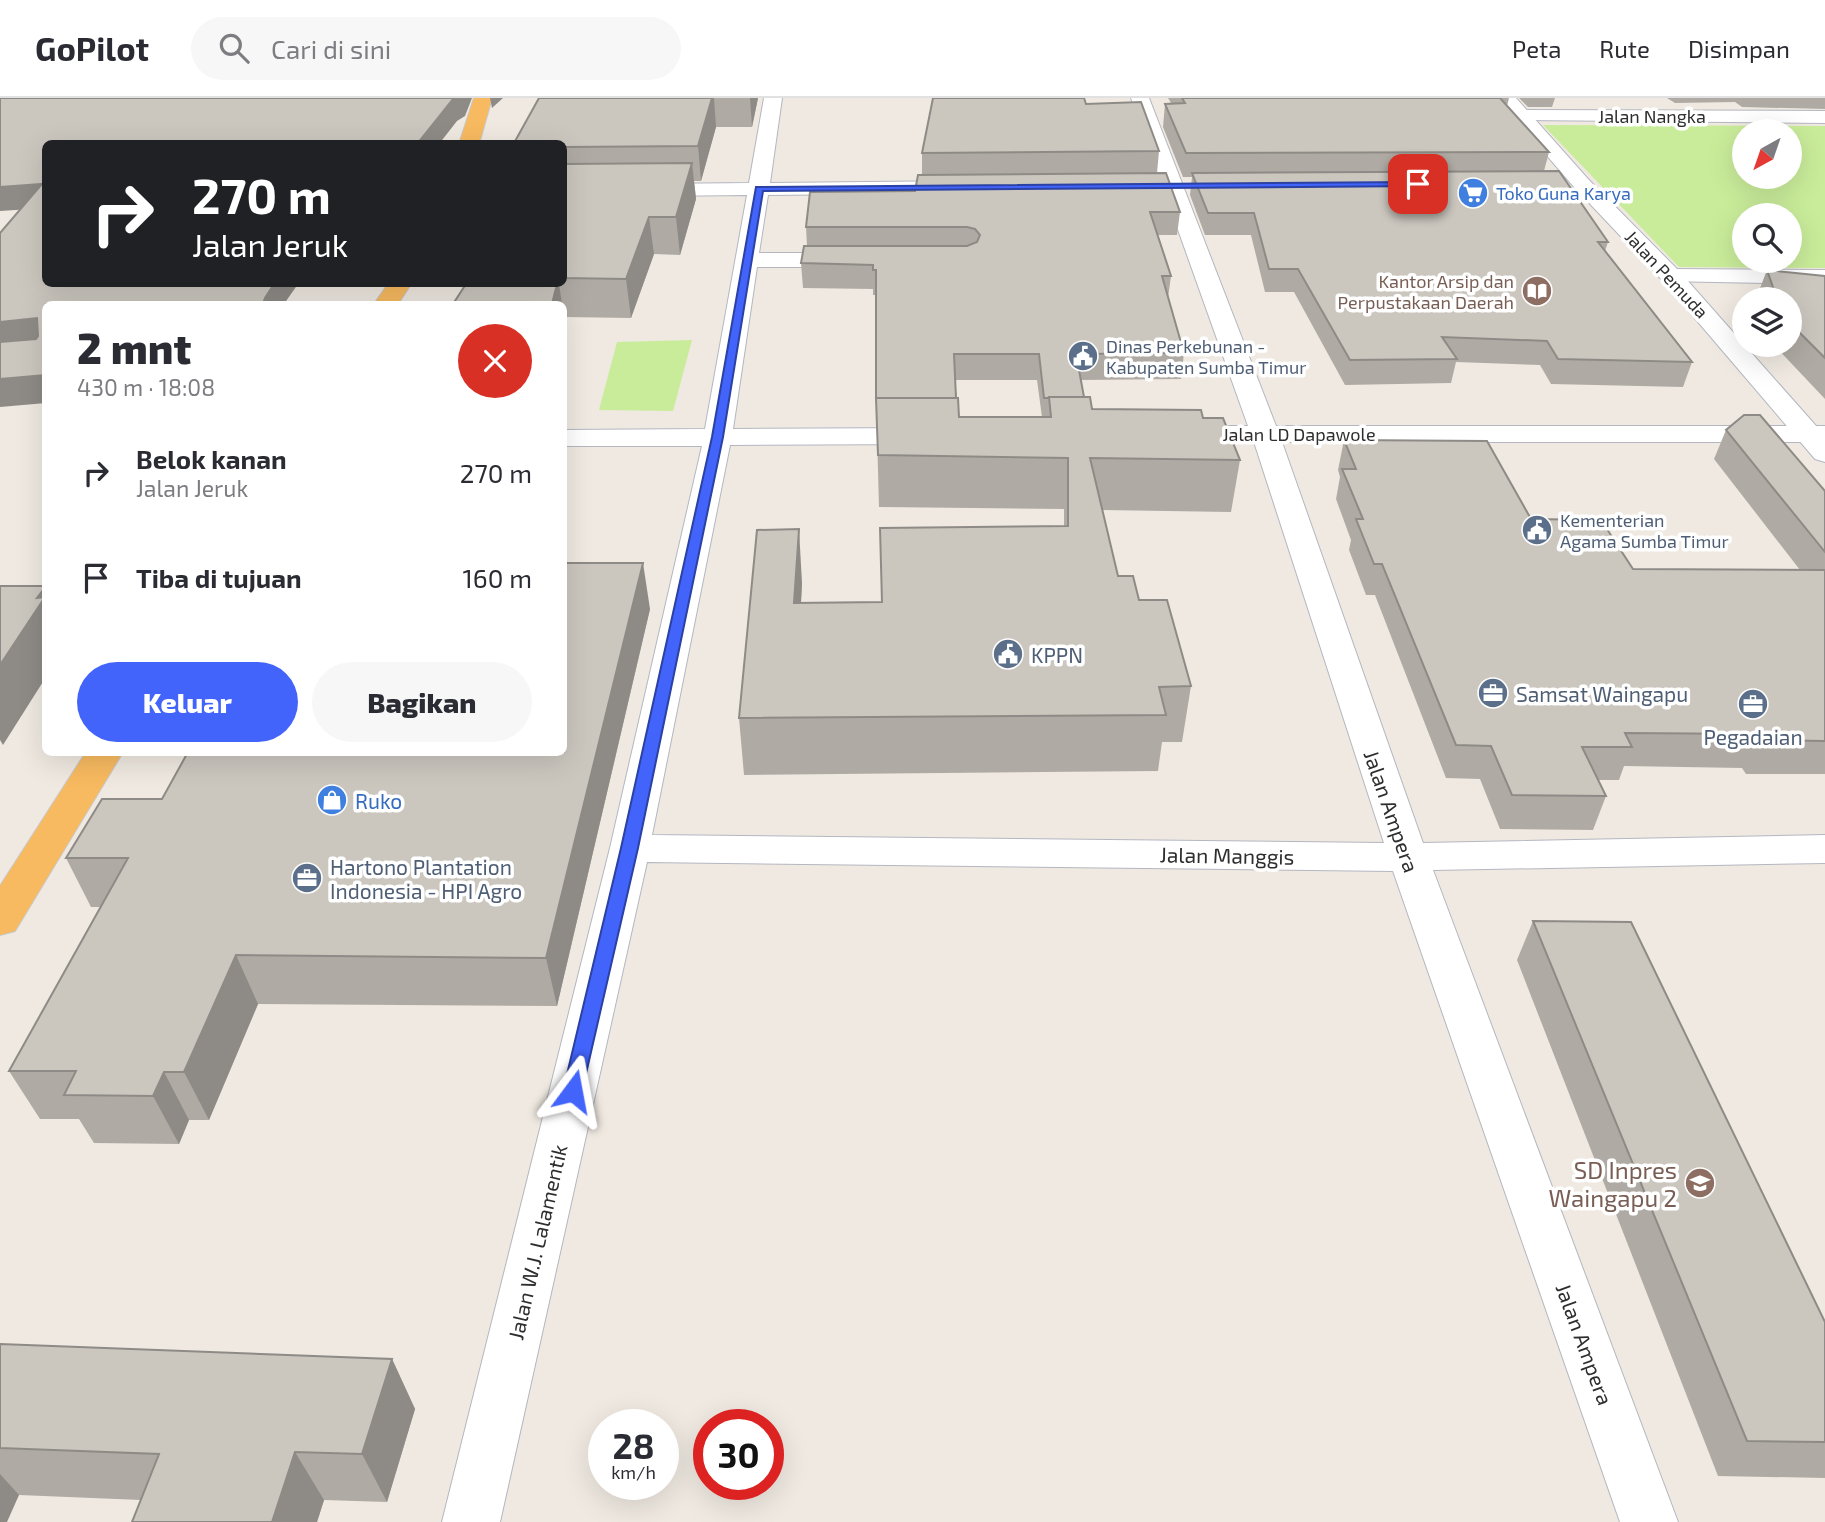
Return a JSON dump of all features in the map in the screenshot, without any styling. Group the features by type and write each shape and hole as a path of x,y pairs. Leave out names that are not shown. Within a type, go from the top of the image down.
{"highway":[{"path":"470,140 483,98"},
{"path":"0,920 102,756"}],"street":[{"name":"Jalan W.J. Lalamentik","path":"471,1522 630,848 718,437 773,98"},
{"name":"Jalan Ampera","path":"1140,98 1265,434 1408,857 1649,1522"},
{"name":"Jalan Nangka","path":"1514,107 1825,117"},
{"name":"Jalan Pemuda","path":"1514,107 1819,440"},
{"path":"1554,183 1581,183"},
{"path":"1145,187 1200,186"},
{"path":"567,191 993,187"},
{"path":"746,260 883,260"},
{"path":"1671,276 1825,277"},
{"name":"Jalan LD Dapawole","path":"1155,434 1819,440"},
{"path":"567,438 950,435"},
{"name":"Jalan Manggis","path":"630,848 1408,857 1825,849"}],"green space":[{"path":"1543,125 1732,126 1732,189 1802,189 1802,126 1825,126 1825,268 1802,268 1802,203 1732,203 1732,267 1679,267"},
{"path":"692,340 673,411 599,410 617,342"}],"building":[{"path":"0,98 455,98 420,140 42,140 42,184 0,187"},
{"path":"539,98 712,98 698,146 567,147 567,140 516,140"},
{"path":"933,98 1084,98 1086,104 1141,102 1159,151 922,153"},
{"path":"1182,98 1500,98 1549,152 1186,153 1165,104 1185,103"},
{"path":"692,163 676,217 649,217 626,279 567,278 567,164"},
{"path":"1559,171 1608,242 1598,242 1692,362 1558,359 1547,341 1442,337 1457,359 1350,360 1298,269 1269,269 1254,213 1208,213 1192,173"},
{"path":"1166,173 1180,212 1150,212 1171,276 1162,276 1184,353 1076,354 1084,397 1049,398 1044,398 1039,354 954,354 956,398 876,398 876,270 873,270 873,265 801,263 804,246 967,246 977,242 980,235 975,229 967,227 806,227 810,192 915,191 918,175"},
{"path":"42,184 42,287 272,287 264,301 42,301 42,375 0,379 0,342 36,339 38,336 37,318 0,322 0,233"},
{"path":"1768,273 1825,276 1825,358 1802,335 1802,287 1773,287"},
{"path":"464,287 556,287 553,301 455,301"},
{"path":"1049,397 1090,397 1092,409 1201,410 1203,418 1223,418 1240,460 1090,458 1118,576 1133,576 1139,600 1167,600 1191,686 1159,687 1166,715 739,718 757,530 799,529 794,603 882,602 880,528 1068,526 1068,458 878,455 876,398 958,398 959,417 1051,417"},
{"path":"1744,415 1760,415 1825,491 1825,552 1726,430"},
{"path":"1344,440 1487,441 1531,519 1601,520 1633,569 1825,570 1825,741 1762,740 1758,734 1625,733 1632,747 1582,747 1606,796 1512,795 1491,746 1456,745 1382,564 1374,564 1356,519 1363,519 1342,469 1356,469"},
{"path":"567,563 643,563 546,958 236,955 184,1072 164,1072 153,1096 64,1095 76,1071 9,1071 128,858 66,858 102,799 162,799 186,756 567,756"},
{"path":"0,586 42,586 37,598 42,597 42,602 0,665"},
{"path":"1533,921 1631,922 1825,1322 1825,1442 1747,1441"},
{"path":"0,1344 392,1359 362,1454 295,1452 272,1522 132,1522 159,1454 0,1448"}],"place":[{"name":"Toko Guna Karya","path":"1473,193"},
{"name":"Kantor Arsip dan Perpustakaan Daerah","path":"1537,291"},
{"name":"Dinas Perkebunan - Kabupaten Sumba Timur","path":"1083,356"},
{"name":"Kementerian Agama Sumba Timur","path":"1537,530"},
{"name":"KPPN","path":"1008,654"},
{"name":"Samsat Waingapu","path":"1493,693"},
{"name":"Pegadaian","path":"1753,704"},
{"name":"Ruko","path":"332,800"},
{"name":"Hartono Plantation Indonesia - HPI Agro","path":"307,878"},
{"name":"SD Inpres Waingapu 2","path":"1700,1183"}],"route":[{"path":"573,1091 630,848 718,437 759,188 1418,184"}]}
